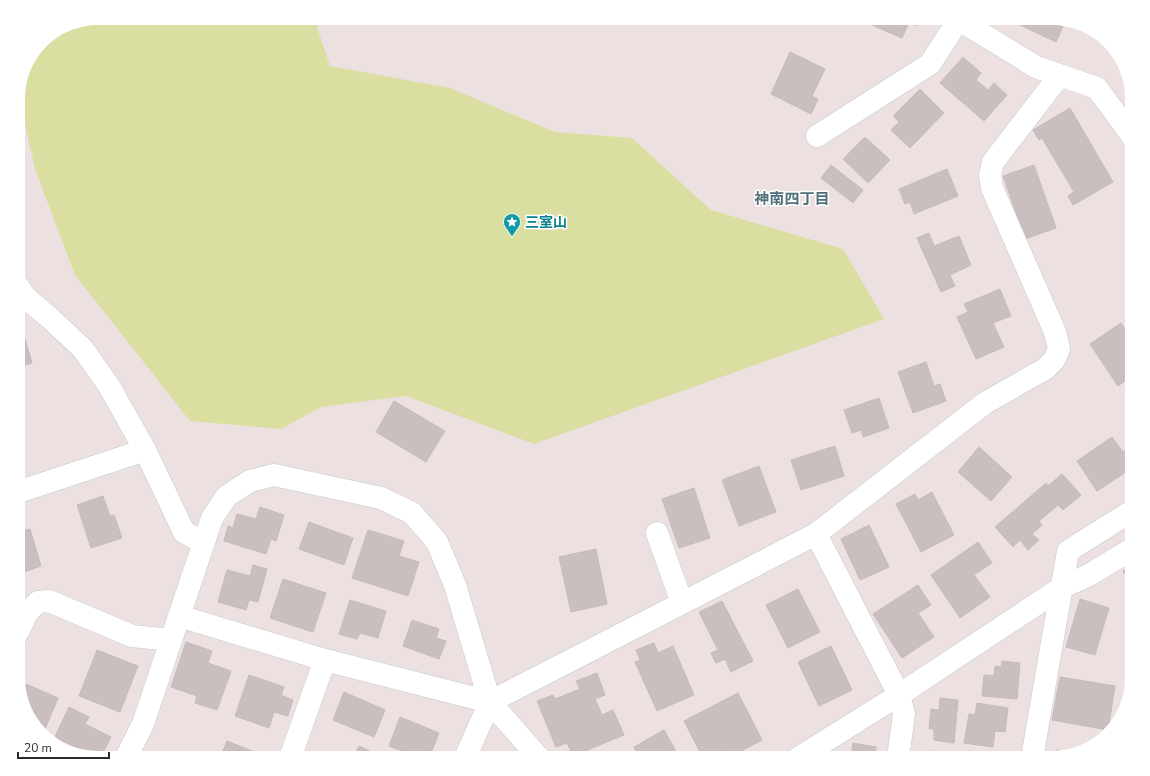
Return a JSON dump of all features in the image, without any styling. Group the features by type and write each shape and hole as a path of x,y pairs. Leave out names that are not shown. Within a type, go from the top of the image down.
{"street":[{"path":"818,136 930,64 952,30 957,25"},
{"path":"970,25 1036,67 1097,88 1125,126"},
{"path":"468,751 490,702 816,534 985,403 1045,369 1054,360 1059,349 1055,332 992,188 990,175 993,162 1060,75"},
{"path":"25,297 52,319 83,349 109,386 145,450 184,532 204,543"},
{"path":"25,490 145,450"},
{"path":"129,751 142,724 212,518 227,496 250,481 274,474 381,498 412,513 437,542 452,578 490,702 533,751"},
{"path":"1033,751 1068,551 1125,515"},
{"path":"656,533 682,603"},
{"path":"816,534 899,695 904,714 899,751"},
{"path":"809,751 899,695 1061,588 1089,575 1125,554"},
{"path":"25,617 27,613 38,602 49,601 132,636 171,640"},
{"path":"179,616 324,660 490,702"},
{"path":"292,751 324,660"}],"green space":[{"path":"98,25 316,25 330,66 450,88 555,132 632,138 711,210 843,249 884,319 534,444 406,396 321,407 281,429 190,421 75,275 35,169 25,123 26,83 32,65 40,53 57,37 65,32 83,26"}],"building":[{"path":"872,25 908,25 902,38"},
{"path":"1020,25 1063,26 1056,42"},
{"path":"790,52 825,69 812,96 818,99 811,114 771,94"},
{"path":"963,57 981,73 976,80 988,90 994,83 1007,95 984,121 940,83"},
{"path":"920,89 944,113 910,148 891,130 899,122 893,116"},
{"path":"1070,108 1113,182 1073,205 1068,196 1074,192 1042,138 1039,140 1033,130"},
{"path":"865,137 890,160 868,183 843,159"},
{"path":"831,165 863,190 853,203 821,178"},
{"path":"1034,165 1056,228 1025,239 1003,176"},
{"path":"947,169 958,196 914,214 910,202 905,204 899,189"},
{"path":"929,233 934,246 959,236 971,265 950,275 955,286 941,292 917,238"},
{"path":"1000,289 1011,316 993,323 1004,347 976,359 957,317 968,312 964,304"},
{"path":"1121,323 1125,329 1125,381 1118,386 1090,344"},
{"path":"25,339 32,363 25,365"},
{"path":"926,362 934,386 940,384 946,401 913,413 898,372"},
{"path":"879,398 889,428 863,437 861,430 852,433 844,410"},
{"path":"394,401 445,431 426,462 376,432"},
{"path":"1112,437 1123,452 1125,450 1125,473 1097,491 1077,461"},
{"path":"835,446 844,476 801,490 791,460"},
{"path":"979,447 1012,477 991,501 958,472"},
{"path":"759,466 776,512 739,526 722,480"},
{"path":"1062,474 1081,495 1063,510 1058,505 1039,521 1042,525 1032,534 1039,540 1028,550 1020,540 1013,547 995,527 1046,483 1048,486"},
{"path":"694,488 710,538 679,548 662,499"},
{"path":"932,492 954,535 921,552 896,504 915,494 918,500"},
{"path":"103,496 110,516 114,515 122,538 91,548 77,505"},
{"path":"260,507 284,515 276,541 271,539 266,554 224,541 228,526 233,528 237,514 256,519"},
{"path":"309,522 353,538 344,565 299,549"},
{"path":"869,525 889,567 860,580 841,539"},
{"path":"30,529 41,566 25,572 25,530"},
{"path":"368,530 404,541 399,556 419,562 408,596 352,578"},
{"path":"978,542 992,563 974,575 990,597 960,618 931,575"},
{"path":"596,549 607,604 571,612 559,557"},
{"path":"253,565 267,569 258,602 249,600 246,610 218,602 227,570 250,576"},
{"path":"283,579 326,593 313,632 270,618"},
{"path":"918,585 931,605 918,613 934,637 902,658 873,614"},
{"path":"798,589 820,632 788,648 766,605"},
{"path":"1080,599 1109,608 1095,655 1066,647"},
{"path":"350,600 386,611 378,638 360,633 357,639 339,634"},
{"path":"722,601 753,661 731,672 725,659 716,663 711,653 718,650 699,612"},
{"path":"412,620 439,629 436,638 446,641 439,659 403,646"},
{"path":"186,642 212,651 208,663 231,671 217,710 195,703 197,696 171,687"},
{"path":"654,643 658,653 673,646 694,695 657,711 635,662 640,660 636,650"},
{"path":"831,646 852,690 819,706 798,662"},
{"path":"97,650 138,666 120,712 79,696"},
{"path":"1002,661 1020,663 1017,699 982,696 984,675 994,676 995,666 1001,667"},
{"path":"597,673 605,695 595,699 602,715 613,710 624,735 585,751 571,751 567,743 556,747 537,701 553,695 555,699 580,689 576,681"},
{"path":"249,675 284,687 281,695 293,700 288,716 274,712 269,728 235,716"},
{"path":"1060,677 1115,686 1109,724 1105,729 1052,720"},
{"path":"26,684 58,698 45,729 35,715 27,697"},
{"path":"344,692 385,710 374,737 333,720"},
{"path":"738,693 762,740 741,751 699,751 684,721"},
{"path":"940,698 958,700 954,743 934,740 934,729 929,729 931,709 939,710"},
{"path":"977,703 1008,708 1005,732 995,731 993,747 964,743 969,714 975,715"},
{"path":"69,707 89,717 85,724 111,737 104,751 79,749 65,744 55,737"},
{"path":"400,717 439,733 432,751 402,751 389,746"},
{"path":"664,730 676,751 636,751 634,747"},
{"path":"227,741 252,751 223,751"},
{"path":"853,743 876,747 876,751 852,751"},
{"path":"359,746 370,751 356,751"}],"place":[{"name":"三室山","path":"512,237"}],"district":[{"name":"神南四丁目","path":"792,199"}]}
